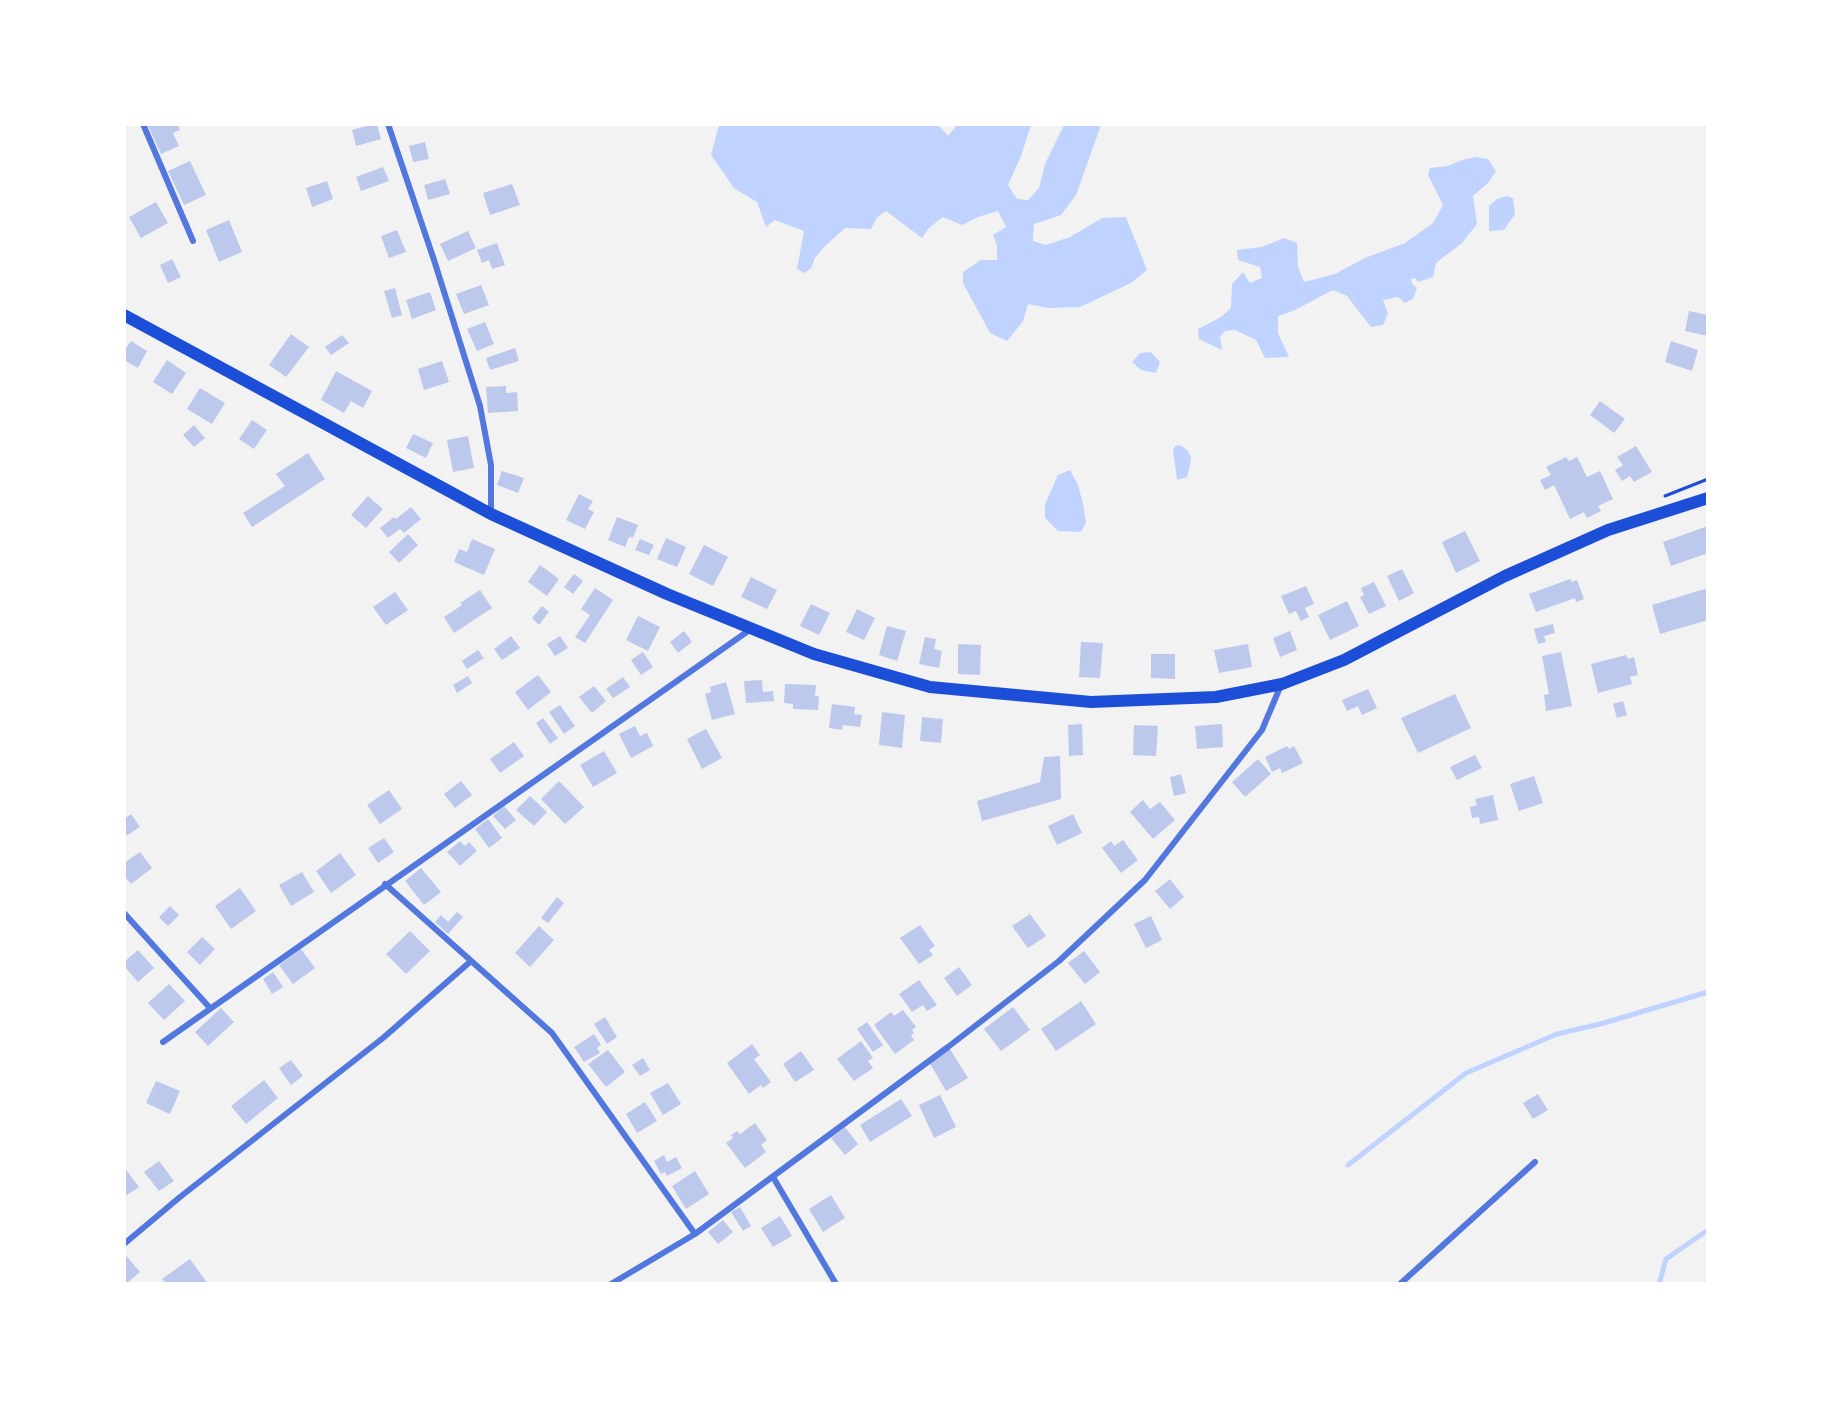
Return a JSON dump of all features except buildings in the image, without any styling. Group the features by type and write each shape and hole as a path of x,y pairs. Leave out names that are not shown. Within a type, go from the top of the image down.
{"main road":[{"path":"124,315 491,514 667,594 814,654 930,687 1090,702 1216,697 1282,684 1344,660 1505,576 1608,530 1707,498"}],"street":[{"path":"143,124 193,242"},
{"path":"388,124 480,406 491,465 491,514"},
{"path":"163,1042 751,628"},
{"path":"611,1284 695,1234 948,1047 1059,961 1145,880 1262,730 1282,684"},
{"path":"385,884 552,1033 695,1234"},
{"path":"124,914 210,1008"},
{"path":"124,1244 180,1197 383,1038 471,961"},
{"path":"1400,1284 1535,1162"},
{"path":"773,1177 836,1284"}],"path":[{"path":"1656,499 1707,479"}],"water":[{"path":"719,125 938,125 948,136 957,125 1031,125 1008,185 1017,199 1028,200 1039,188 1045,164 1064,125 1101,125 1076,195 1061,215 1034,224 1033,241 1046,245 1070,237 1102,218 1126,217 1147,270 1131,283 1080,307 1049,308 1028,304 1023,321 1007,341 990,333 963,283 963,272 981,260 997,260 997,245 993,235 1006,227 998,211 962,225 943,217 929,228 922,238 886,211 877,217 871,229 845,228 824,247 815,258 811,268 805,273 797,269 804,231 775,220 766,227 757,202 734,188 711,155"},
{"path":"1476,157 1488,159 1496,171 1488,183 1473,196 1477,224 1462,243 1436,263 1433,277 1418,282 1415,278 1411,279 1412,284 1417,288 1413,299 1405,303 1398,297 1383,300 1388,314 1383,325 1371,327 1347,296 1333,290 1293,311 1278,316 1278,333 1289,357 1265,358 1256,340 1235,330 1225,331 1220,337 1222,350 1199,339 1198,329 1221,317 1231,308 1232,284 1243,272 1250,283 1262,278 1260,267 1238,260 1237,250 1262,247 1284,238 1297,243 1298,267 1304,282 1335,274 1365,258 1405,243 1433,223 1443,205 1428,175 1430,168 1448,166"},
{"path":"1507,196 1513,198 1515,214 1504,230 1489,231 1489,206 1497,199"},
{"path":"1151,352 1160,362 1156,373 1141,370 1132,362 1140,353"},
{"path":"1180,445 1191,457 1187,477 1177,480 1173,450 1175,446"},
{"path":"1070,470 1078,485 1083,504 1086,522 1081,532 1058,531 1045,518 1045,504 1058,475"}],"waterway":[{"path":"1348,1165 1466,1073 1557,1034 1604,1023 1708,992"},
{"path":"1659,1284 1666,1259 1708,1230"}]}
